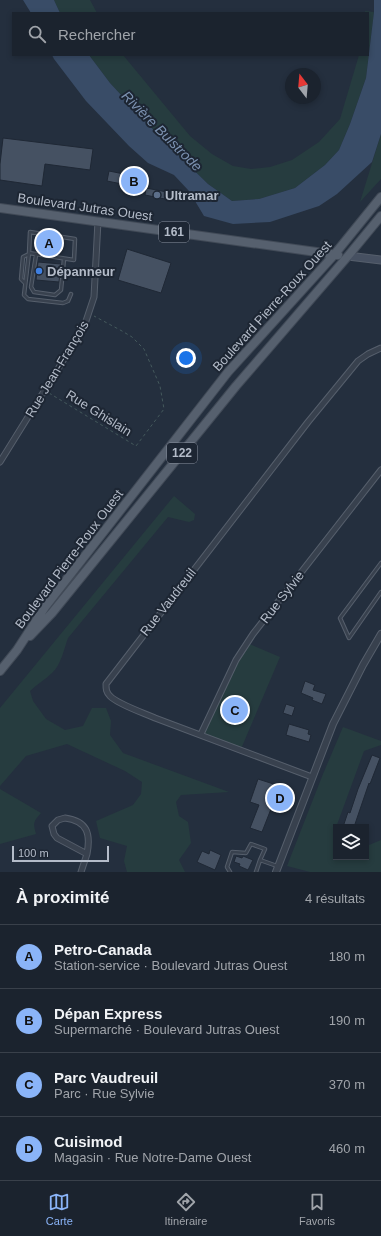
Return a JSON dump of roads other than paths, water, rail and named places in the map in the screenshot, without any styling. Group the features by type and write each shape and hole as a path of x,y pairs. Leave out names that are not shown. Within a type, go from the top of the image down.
{"main road":[{"name":"Boulevard Pierre-Roux Ouest","path":"16,650 44,607 228,372 334,255 381,197"},
{"name":"Boulevard Jutras Ouest","path":"0,208 334,255 381,260"},
{"name":"Boulevard Pierre-Roux Ouest","path":"16,650 52,613 236,386 381,216"},
{"name":"122","path":"0,671 16,650"}],"street":[{"name":"Rue Jean-François","path":"0,462 84,328 94,297 98,221"},
{"name":"Rue Vaudreuil","path":"312,777 202,734 155,718 112,698 106,690 106,684 308,422 358,361 381,348"},
{"name":"Rue Sylvie","path":"202,734 236,660 250,638 381,470"},
{"path":"277,869 333,724 346,696 381,634"},
{"path":"81,872 87,854 89,840 88,832 80,822 73,819 65,818 55,822 52,826 54,834 57,838 87,854"}],"lane":[{"path":"25,283 21,279 23,257 29,253 74,260 75,239 30,232 29,253 24,295 28,299 63,304 68,301 72,294"},
{"path":"36,255 31,287 34,292 55,294 61,290 64,259"},
{"path":"381,563 340,618 349,638 381,592"},
{"path":"230,872 227,867 232,852 246,853 251,844 265,849 256,872"},
{"path":"260,860 277,869"}],"water":[{"path":"23,0 54,0 60,12 30,12"},
{"path":"374,0 381,0 381,134 372,162 337,194 319,206 270,222 233,224 204,216 189,191 174,175 148,163 129,146 86,101 52,56 90,56 110,83 162,139 208,184 232,201 259,199 295,188 325,165 339,150 366,78 374,12"}],"place":[{"name":"Dépan Express","path":"134,181"},
{"name":"Ultramar","path":"157,195"},
{"name":"Petro-Canada","path":"49,243"},
{"name":"Dépanneur","path":"39,271"},
{"name":"Parc Vaudreuil","path":"235,710"},
{"name":"Cuisimod","path":"280,798"}],"water label":[{"name":"Rivière Bulstrode","path":"162,131"}]}
